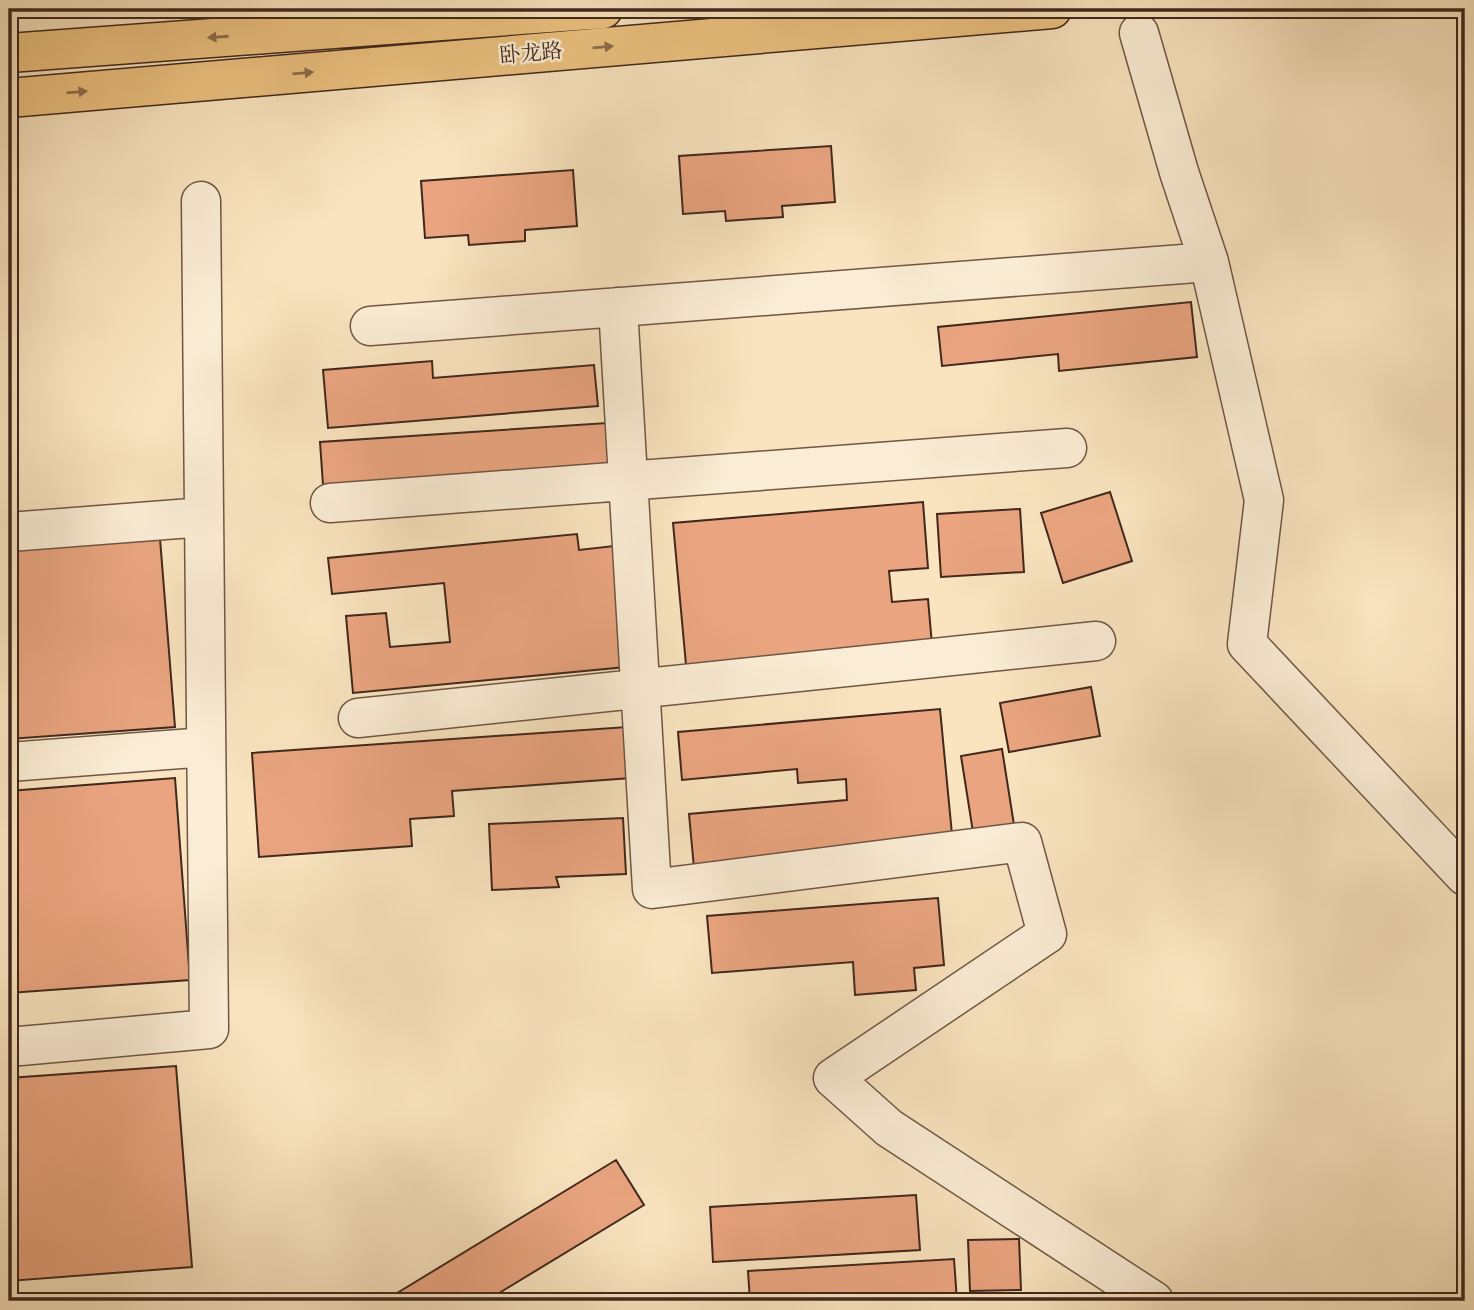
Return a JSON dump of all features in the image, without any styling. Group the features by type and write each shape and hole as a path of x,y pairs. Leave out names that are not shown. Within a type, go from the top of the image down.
{"main road":[{"name":"卧龙路","path":"9,53 604,9"},
{"name":"卧龙路","path":"9,98 1052,9"}],"street":[{"path":"1139,33 1179,172 1209,261 1264,500 1247,645 1465,876"},
{"path":"9,1047 209,1030 201,201"},
{"path":"370,326 1209,261"},
{"path":"618,307 652,889 1022,842 1047,934 833,1078 890,1128 1142,1300"},
{"path":"330,503 1067,448"},
{"path":"9,532 204,517"},
{"path":"358,718 1096,642"},
{"path":"9,762 206,747"}],"building":[{"path":"831,146 835,202 782,206 783,217 726,221 725,211 683,214 679,156"},
{"path":"573,170 577,226 525,230 525,241 469,245 468,235 425,238 421,181"},
{"path":"1191,302 1197,357 1059,371 1058,354 942,366 938,327"},
{"path":"432,361 433,378 594,365 598,406 328,428 323,370"},
{"path":"607,423 609,466 323,485 320,442"},
{"path":"1110,492 1132,561 1063,583 1041,513"},
{"path":"923,502 928,568 889,571 892,602 928,599 932,645 686,665 673,523"},
{"path":"1020,509 1024,572 941,577 937,514"},
{"path":"159,526 175,727 9,739 9,537"},
{"path":"577,534 579,550 614,546 626,667 353,693 346,616 386,613 390,647 450,642 444,583 332,594 328,558"},
{"path":"1091,687 1100,736 1009,752 1000,703"},
{"path":"940,709 953,845 694,868 689,814 847,800 846,779 798,783 797,769 682,780 678,732"},
{"path":"627,727 631,778 452,791 454,816 410,819 412,846 259,857 252,753"},
{"path":"1002,749 1014,825 973,832 961,756"},
{"path":"175,778 190,980 9,993 9,791"},
{"path":"623,818 626,874 556,877 559,887 492,890 489,824"},
{"path":"938,898 944,965 914,968 916,990 855,995 853,962 712,973 707,916"},
{"path":"176,1066 192,1267 9,1281 9,1078"},
{"path":"616,1160 644,1205 486,1301 384,1301"},
{"path":"916,1195 920,1250 713,1262 710,1207"},
{"path":"1019,1239 1021,1290 970,1291 968,1240"},
{"path":"954,1259 957,1301 750,1301 748,1271"},
{"path":"320,1299 320,1301 259,1301"}]}
